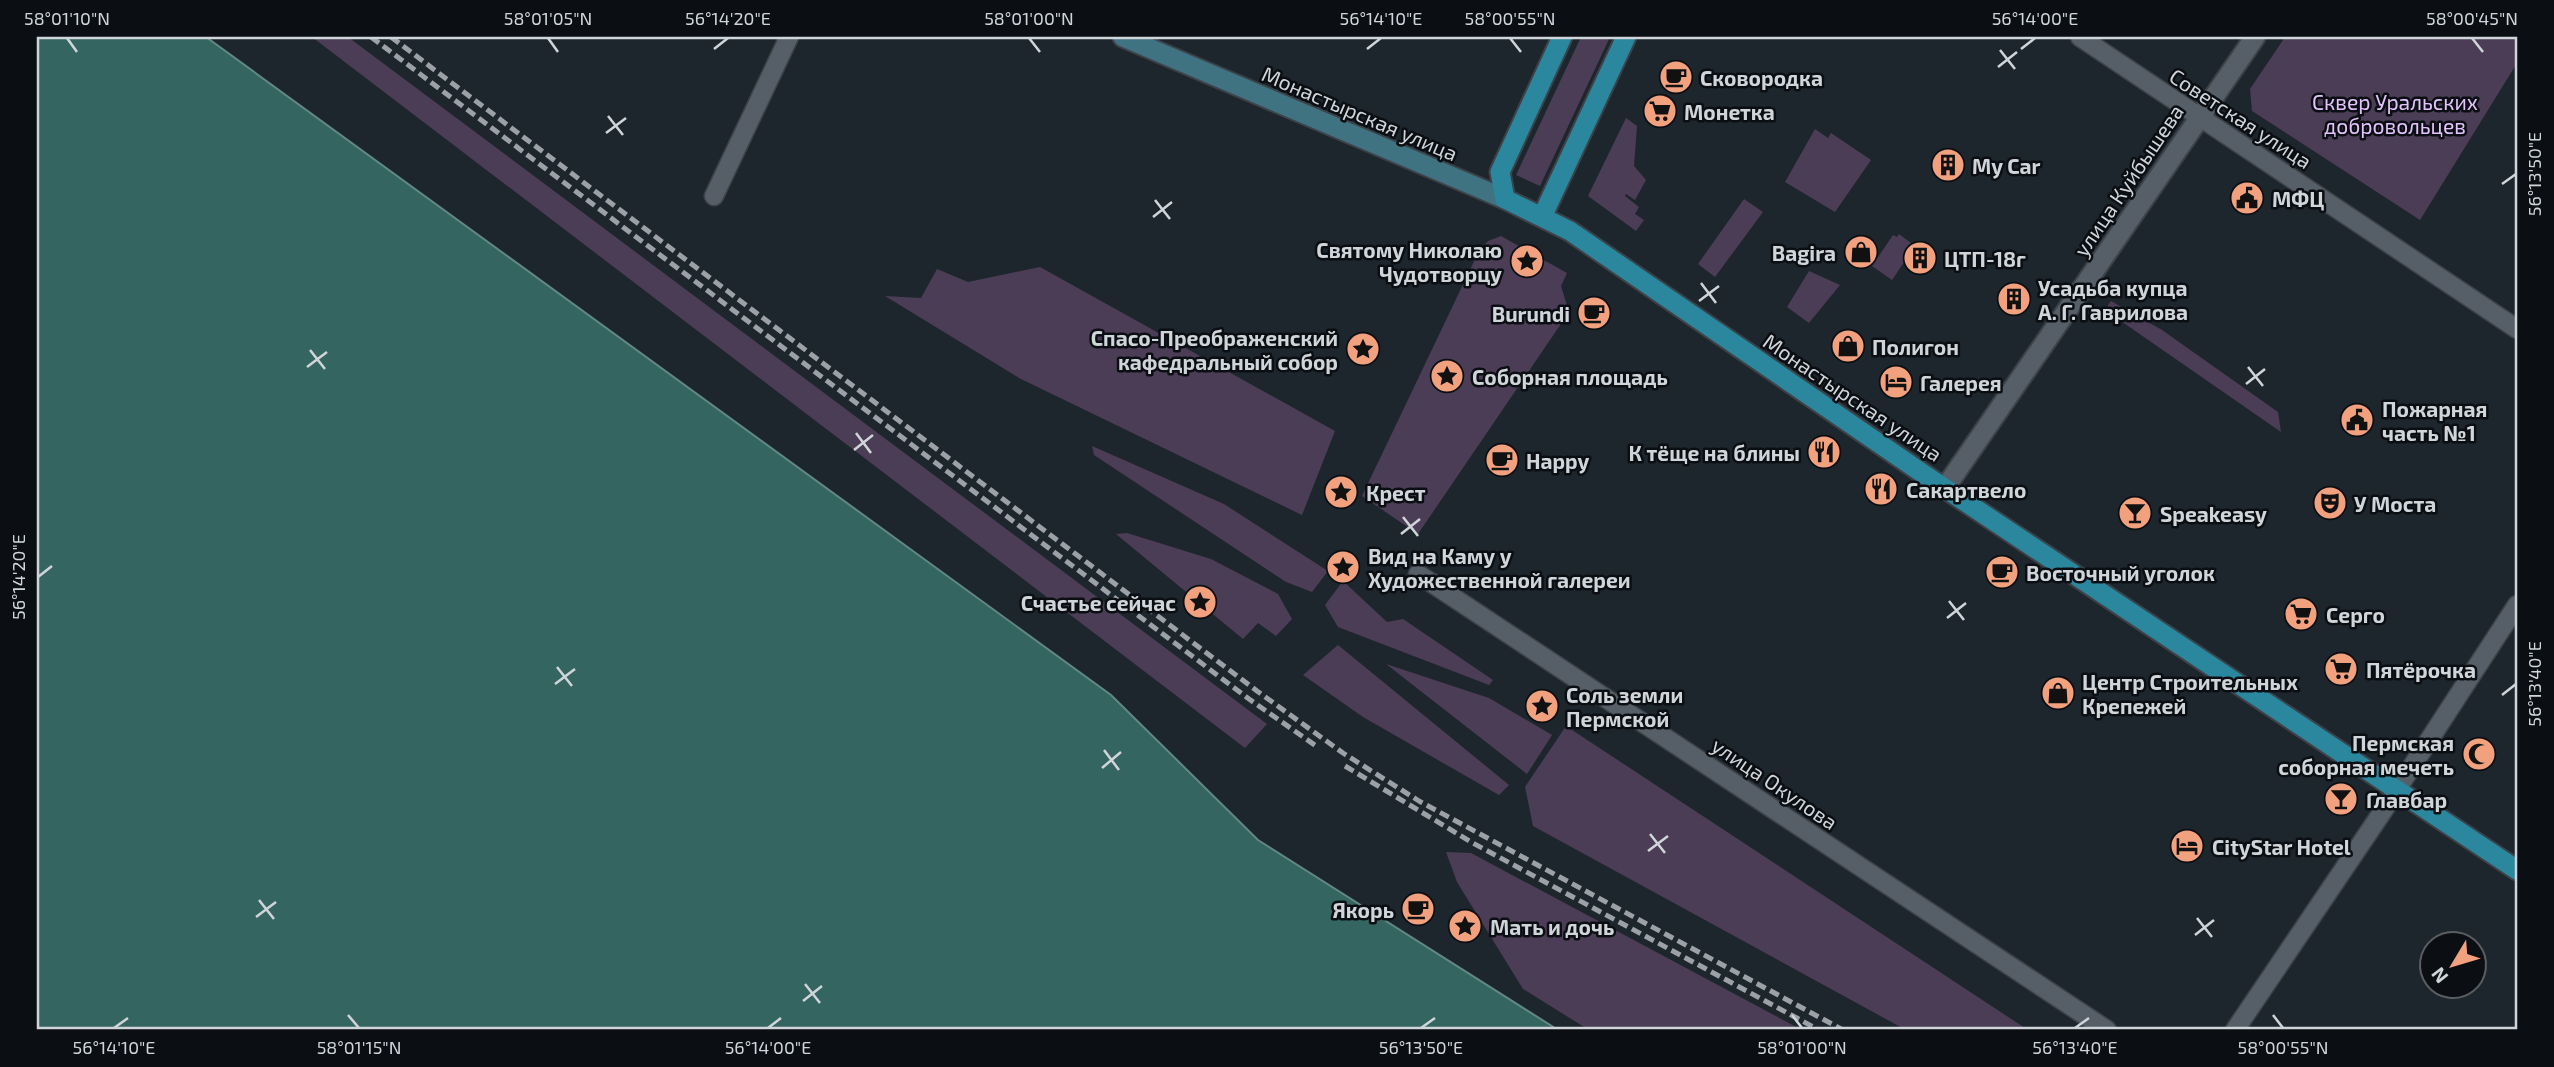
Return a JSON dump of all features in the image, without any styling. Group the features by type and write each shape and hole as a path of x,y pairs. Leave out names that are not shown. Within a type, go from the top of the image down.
{"main road":[{"name":"Монастырская улица","path":"1122,37 1480,187 1570,231 1945,488 2517,870"},
{"path":"1506,199 1499,181 1500,172 1562,37"},
{"path":"1542,215 1626,37"},
{"path":"1480,187 1500,172"}],"street":[{"path":"714,196 789,37"},
{"name":"Советская улица","path":"2080,37 2517,329"},
{"name":"улица Куйбышева","path":"1945,488 2255,37"},
{"name":"улица Окулова","path":"1418,574 2107,1030"},
{"path":"2235,1030 2517,605"}],"green space":[{"path":"312,37 348,37 1267,724 1245,748"},
{"path":"1581,37 1610,37 1540,186 1516,175"},
{"name":"Сквер Уральских добровольцев","path":"2285,37 2517,37 2517,63 2420,220 2252,111 2250,89"},
{"path":"1626,118 1637,126 1634,166 1646,180 1635,200 1626,194 1625,196 1639,207 1635,214 1644,220 1636,231 1588,196"},
{"path":"1815,129 1828,138 1831,133 1871,160 1835,212 1785,182"},
{"path":"1744,199 1763,212 1715,277 1698,264"},
{"path":"1899,234 1915,246 1892,280 1872,266 1893,235 1897,237"},
{"path":"1501,236 1567,273 1561,286 1569,312 1418,534 1362,496 1479,251 1488,241"},
{"path":"1040,267 1335,431 1302,515 1021,379 885,296 921,298 937,269 968,282"},
{"path":"1809,271 1840,285 1809,323 1787,307"},
{"path":"2111,301 2162,330 2278,412 2281,432 2105,310"},
{"path":"1092,446 1224,504 1328,571 1312,592 1286,582 1094,455"},
{"path":"1127,533 1211,559 1278,594 1292,619 1276,636 1258,623 1243,639 1116,534"},
{"path":"1343,581 1387,622 1403,619 1493,680 1489,685 1338,627 1325,605"},
{"path":"1338,645 1509,785 1499,795 1363,717 1303,675"},
{"path":"1386,664 1489,698 1552,735 1527,774"},
{"path":"1566,726 2028,1030 1906,1030 1533,826 1525,787"},
{"path":"1446,852 1471,853 1802,1030 1589,1030 1523,989 1457,882"}],"shaded area":[{"path":"37,37 206,37 1111,695 1258,840 1558,1030 37,1030"}],"railway":[{"path":"371,37 1249,699 1319,748"},
{"path":"391,37 1257,691 1343,753 1419,801 1843,1030"},
{"path":"1345,766 1471,842 1819,1030"}],"place":[{"name":"Сковородка","path":"1676,77"},
{"name":"Монетка","path":"1660,111"},
{"name":"My Car","path":"1948,165"},
{"name":"МФЦ","path":"2247,198"},
{"name":"Bagira","path":"1861,252"},
{"name":"ЦТП-18г","path":"1920,258"},
{"name":"Святому Николаю Чудотворцу","path":"1527,261"},
{"name":"Усадьба купца А. Г. Гаврилова","path":"2014,299"},
{"name":"Burundi","path":"1594,313"},
{"name":"Полигон","path":"1848,346"},
{"name":"Спасо-Преображенский кафедральный собор","path":"1363,349"},
{"name":"Соборная площадь","path":"1447,376"},
{"name":"Галерея","path":"1896,382"},
{"name":"Пожарная часть №1","path":"2357,420"},
{"name":"К тёще на блины","path":"1824,452"},
{"name":"Happy","path":"1502,460"},
{"name":"Сакартвело","path":"1881,489"},
{"name":"Крест","path":"1341,492"},
{"name":"У Моста","path":"2330,503"},
{"name":"Speakeasy","path":"2135,513"},
{"name":"Вид на Каму у Художественной галереи","path":"1343,567"},
{"name":"Восточный уголок","path":"2002,572"},
{"name":"Счастье сейчас","path":"1200,602"},
{"name":"Серго","path":"2301,614"},
{"name":"Пятёрочка","path":"2341,669"},
{"name":"Центр Строительных Крепежей","path":"2058,693"},
{"name":"Соль земли Пермской","path":"1542,706"},
{"name":"Пермская соборная мечеть","path":"2479,754"},
{"name":"Главбар","path":"2341,799"},
{"name":"CityStar Hotel","path":"2187,846"},
{"name":"Якорь","path":"1418,909"},
{"name":"Мать и дочь","path":"1465,926"}]}
